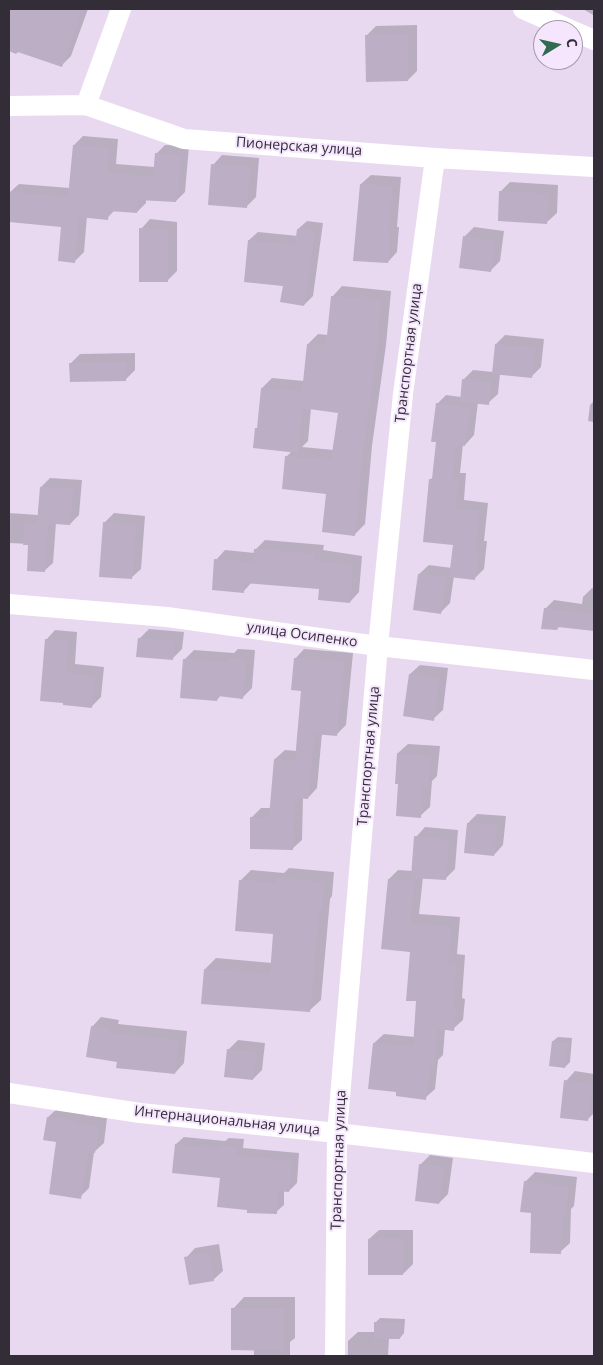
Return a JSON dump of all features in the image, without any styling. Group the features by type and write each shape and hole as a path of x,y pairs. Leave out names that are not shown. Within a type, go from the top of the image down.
{"street":[{"path":"86,105 121,9"},
{"path":"523,9 549,20"},
{"name":"Пионерская улица","path":"13,102 86,105 184,139 434,158 594,167"},
{"name":"Транспортная улица","path":"335,1356 337,1133 378,646 403,394 434,158"},
{"name":"улица Осипенко","path":"9,604 167,617 378,646 594,670"},
{"name":"Интернациональная улица","path":"9,1093 140,1113 337,1133 594,1163"}],"building":[{"path":"9,9 82,9 62,67 9,49"},
{"path":"408,34 408,81 366,82 365,35"},
{"path":"73,145 109,148 107,173 153,177 155,153 181,155 176,202 138,200 137,213 109,211 108,220 78,217 75,263 58,261 61,227 9,222 9,192 68,197"},
{"path":"211,164 250,167 247,208 208,205"},
{"path":"360,184 392,186 388,263 353,261"},
{"path":"499,191 549,194 547,224 498,221"},
{"path":"139,228 168,231 168,282 139,282"},
{"path":"297,229 315,231 304,306 280,302 283,286 244,282 248,240 295,245"},
{"path":"463,236 495,241 491,272 459,268"},
{"path":"331,296 381,301 376,356 362,457 355,536 322,532 326,494 282,489 285,456 331,460 338,413 302,408 298,453 253,448 261,388 302,392 307,344 326,345"},
{"path":"495,344 535,348 532,378 492,374"},
{"path":"126,362 126,381 70,382 69,363"},
{"path":"462,379 491,382 489,405 460,402"},
{"path":"436,403 470,408 465,446 455,445 452,481 458,482 455,509 479,511 475,550 478,550 475,580 449,577 453,545 423,542 429,479 432,479 436,442 431,442"},
{"path":"40,487 73,489 70,525 37,523"},
{"path":"103,522 136,525 132,579 99,577"},
{"path":"25,523 48,525 45,572 27,571 28,545 23,545"},
{"path":"254,549 315,554 314,560 353,565 350,603 318,600 319,589 244,583 244,593 212,590 214,559 253,562"},
{"path":"418,574 446,577 441,614 413,610"},
{"path":"544,608 594,614 594,631 558,627 557,630 541,629"},
{"path":"138,638 175,641 173,660 136,657"},
{"path":"45,639 68,641 66,673 95,676 92,708 40,701"},
{"path":"227,658 246,660 243,699 218,696 217,701 180,698 183,659 227,663"},
{"path":"294,658 344,662 337,736 314,734 308,799 294,798 293,850 250,849 250,817 269,817 274,759 295,760 301,691 291,690"},
{"path":"409,674 439,678 434,721 403,716"},
{"path":"397,753 431,756 428,787 423,786 421,818 396,816 398,784 395,784"},
{"path":"467,823 497,825 494,856 464,853"},
{"path":"414,836 449,840 446,880 411,878"},
{"path":"277,878 324,882 322,909 319,908 310,1012 201,1004 204,969 270,974 273,934 235,931 239,880 277,883"},
{"path":"388,879 414,881 410,923 451,927 448,964 456,964 453,1008 456,1008 454,1031 437,1029 434,1066 430,1065 426,1100 396,1096 396,1092 368,1089 373,1043 413,1047 416,1001 406,1001 410,952 381,949"},
{"path":"91,1026 110,1029 109,1033 178,1040 175,1074 116,1068 117,1062 86,1057"},
{"path":"552,1041 568,1043 565,1068 549,1066"},
{"path":"227,1049 256,1052 253,1080 224,1077"},
{"path":"564,1080 592,1084 588,1121 560,1118"},
{"path":"47,1117 78,1121 77,1123 99,1127 95,1153 88,1152 81,1199 49,1194 56,1142 43,1140"},
{"path":"175,1144 219,1149 220,1145 237,1147 236,1156 292,1161 289,1192 277,1191 277,1214 247,1213 247,1210 217,1207 220,1178 172,1173"},
{"path":"419,1164 444,1167 439,1204 415,1201"},
{"path":"524,1181 568,1187 565,1217 562,1216 561,1254 530,1253 531,1213 520,1212"},
{"path":"368,1239 404,1239 403,1275 368,1275"},
{"path":"209,1253 214,1281 189,1285 184,1257"},
{"path":"231,1308 284,1308 283,1351 231,1350"},
{"path":"374,1322 401,1323 400,1339 374,1339"}]}
